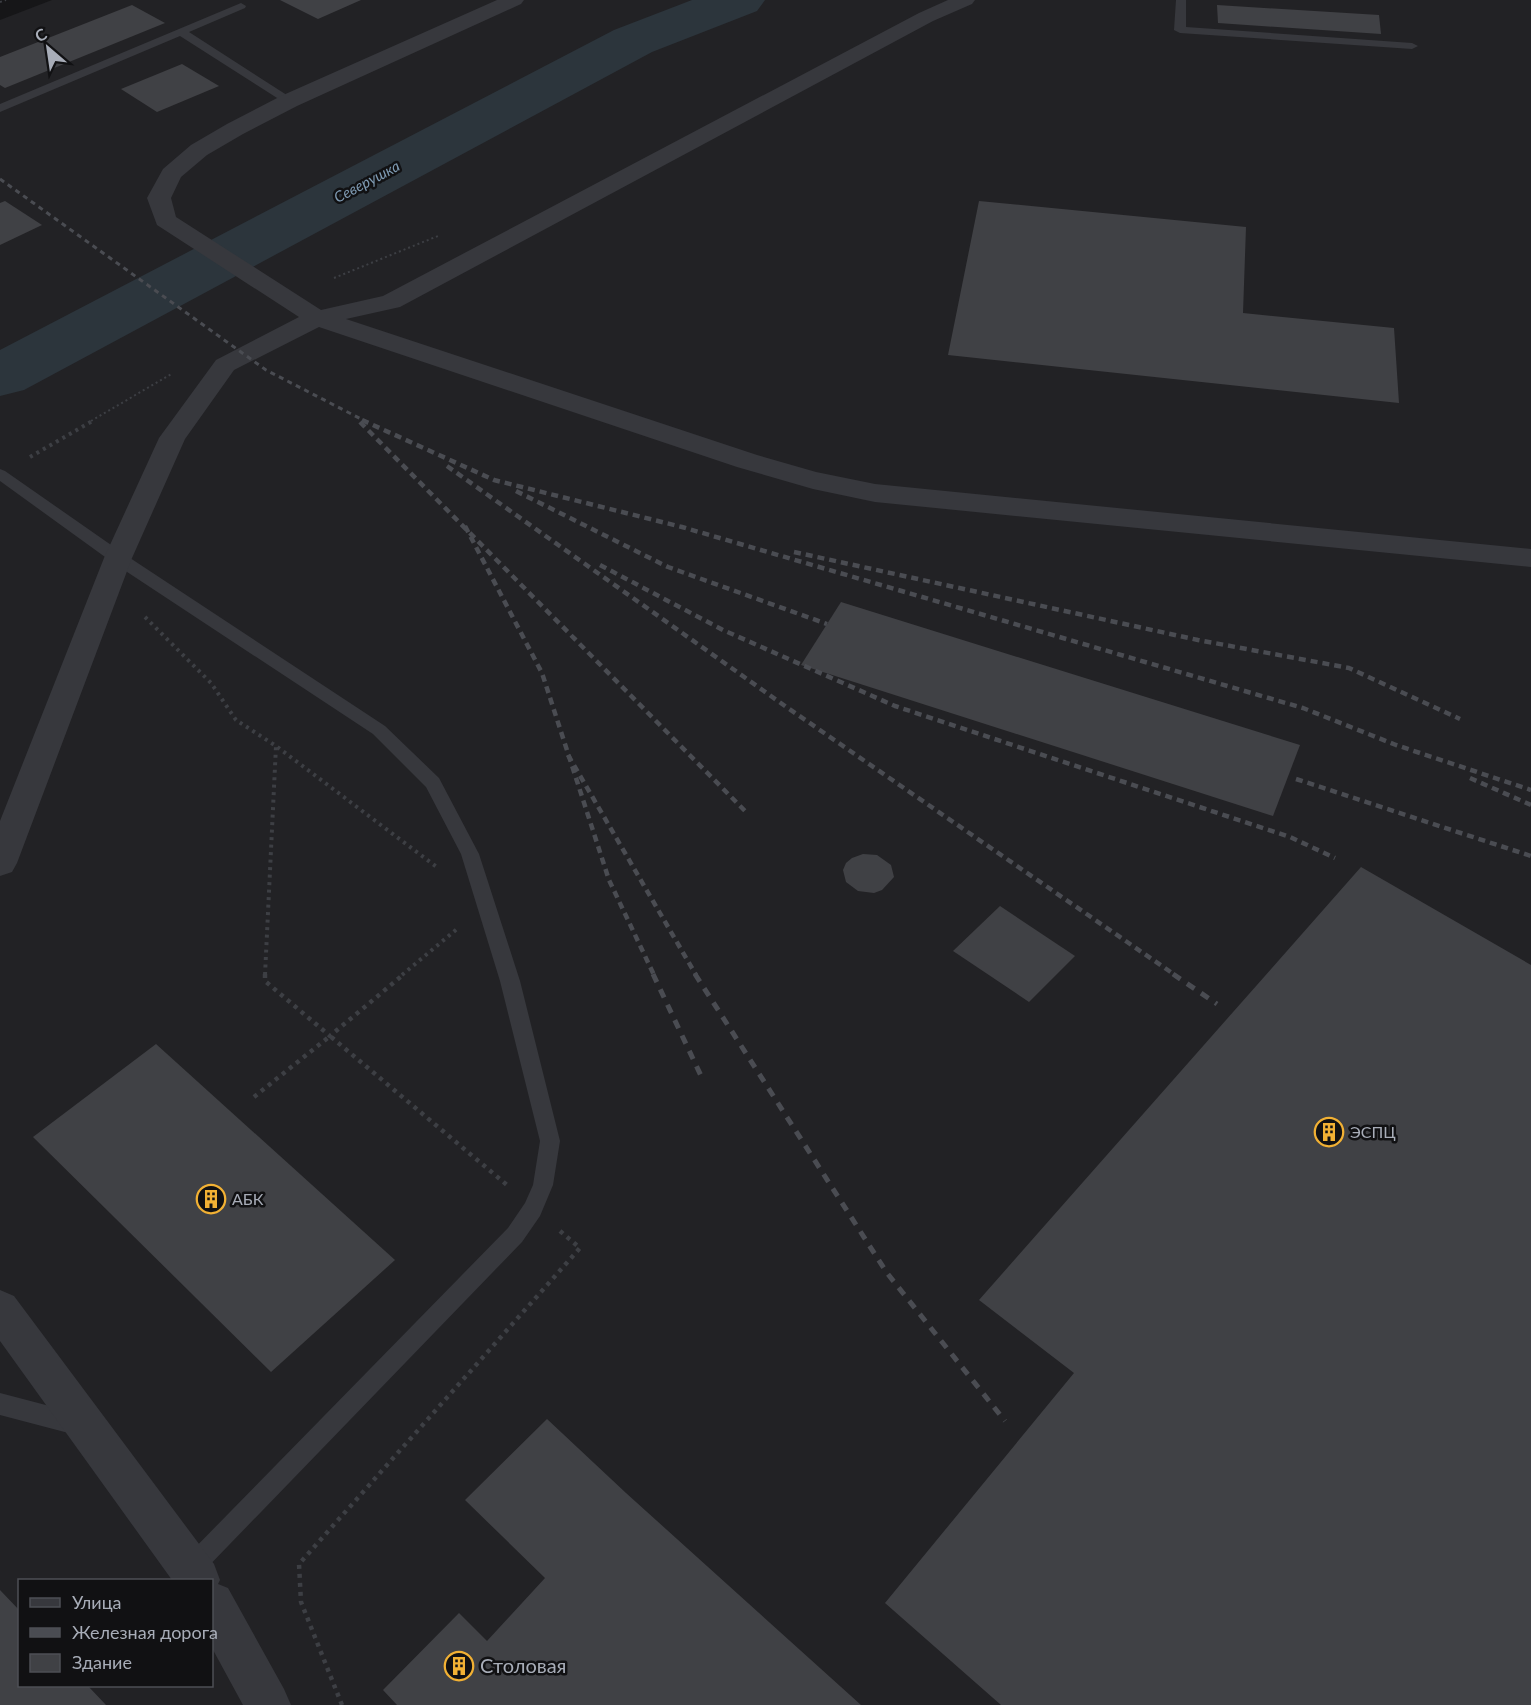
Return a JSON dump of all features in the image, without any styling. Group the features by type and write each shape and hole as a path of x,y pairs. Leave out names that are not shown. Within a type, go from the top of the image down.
{"street":[{"path":"514,0 289,101 199,150 171,174 159,198 165,220 317,318 747,461 813,480 875,493 1531,558"},
{"path":"0,863 118,558 172,438 225,365 317,318 391,302 926,17 965,0"},
{"path":"0,1309 196,1579"},
{"path":"213,1607 268,1705"}],"lane":[{"path":"1180,0 1180,30 1412,46"},
{"path":"0,108 241,6"},
{"path":"182,32 289,101"},
{"path":"0,474 118,558 379,730 433,783 470,854 510,981 550,1141 543,1185 533,1209 515,1234 204,1579"},
{"path":"0,1404 88,1427"}],"path":[{"path":"0,2 6,0"},
{"path":"211,683 236,720 276,746 443,872"},
{"path":"276,746 264,981 330,1036"},
{"path":"254,1097 465,923"}],"shaded area":[{"path":"52,0 1531,0 1531,1705 0,1705 0,20"}],"building":[{"path":"280,0 361,0 318,19"},
{"path":"132,5 165,23 5,88 0,85 0,57"},
{"path":"1217,5 1379,15 1381,34 1218,23"},
{"path":"182,64 219,86 157,112 121,89"},
{"path":"5,201 42,225 0,245 0,203"},
{"path":"979,201 1246,227 1243,313 1394,328 1399,403 948,355"},
{"path":"841,602 1300,745 1273,816 801,665"},
{"path":"863,854 877,855 891,865 894,877 882,890 874,893 858,891 846,882 843,870 846,863"},
{"name":"ЭСПЦ","path":"1361,867 1531,965 1531,1705 1001,1705 885,1603 1074,1373 979,1300"},
{"path":"1000,906 1075,956 1029,1002 953,951"},
{"name":"АБК","path":"156,1044 395,1260 271,1372 33,1137"},
{"path":"547,1419 861,1705 397,1705 383,1690 459,1613 487,1641 545,1578 465,1500"},
{"path":"0,1590 18,1609 18,1687 89,1687 106,1705 0,1705"}],"waterway":[{"name":"Северушка","path":"0,376 633,41 739,0"}],"railway":[{"path":"0,179 266,370 365,421"},
{"path":"362,420 494,480 682,527 1303,708 1396,745 1531,790"},
{"path":"360,422 467,530"},
{"path":"447,466 785,706 1175,975"},
{"path":"516,491 668,567 827,624"},
{"path":"465,526 467,530"},
{"path":"467,530 748,814"},
{"path":"467,530 542,673 569,757"},
{"path":"794,552 1198,640 1349,668 1460,719"},
{"path":"600,565 723,630 895,706 1290,837 1335,858"},
{"path":"569,757 696,975"},
{"path":"569,757 609,880 654,975"},
{"path":"1470,778 1531,805"},
{"path":"1296,779 1531,856"},
{"path":"653,974 703,1080"},
{"path":"695,974 887,1273 1005,1421"},
{"path":"1173,974 1217,1004"}],"place":[{"name":"ЭСПЦ","path":"1329,1132"},
{"name":"АБК","path":"211,1199"},
{"name":"Столовая","path":"459,1666"}]}
